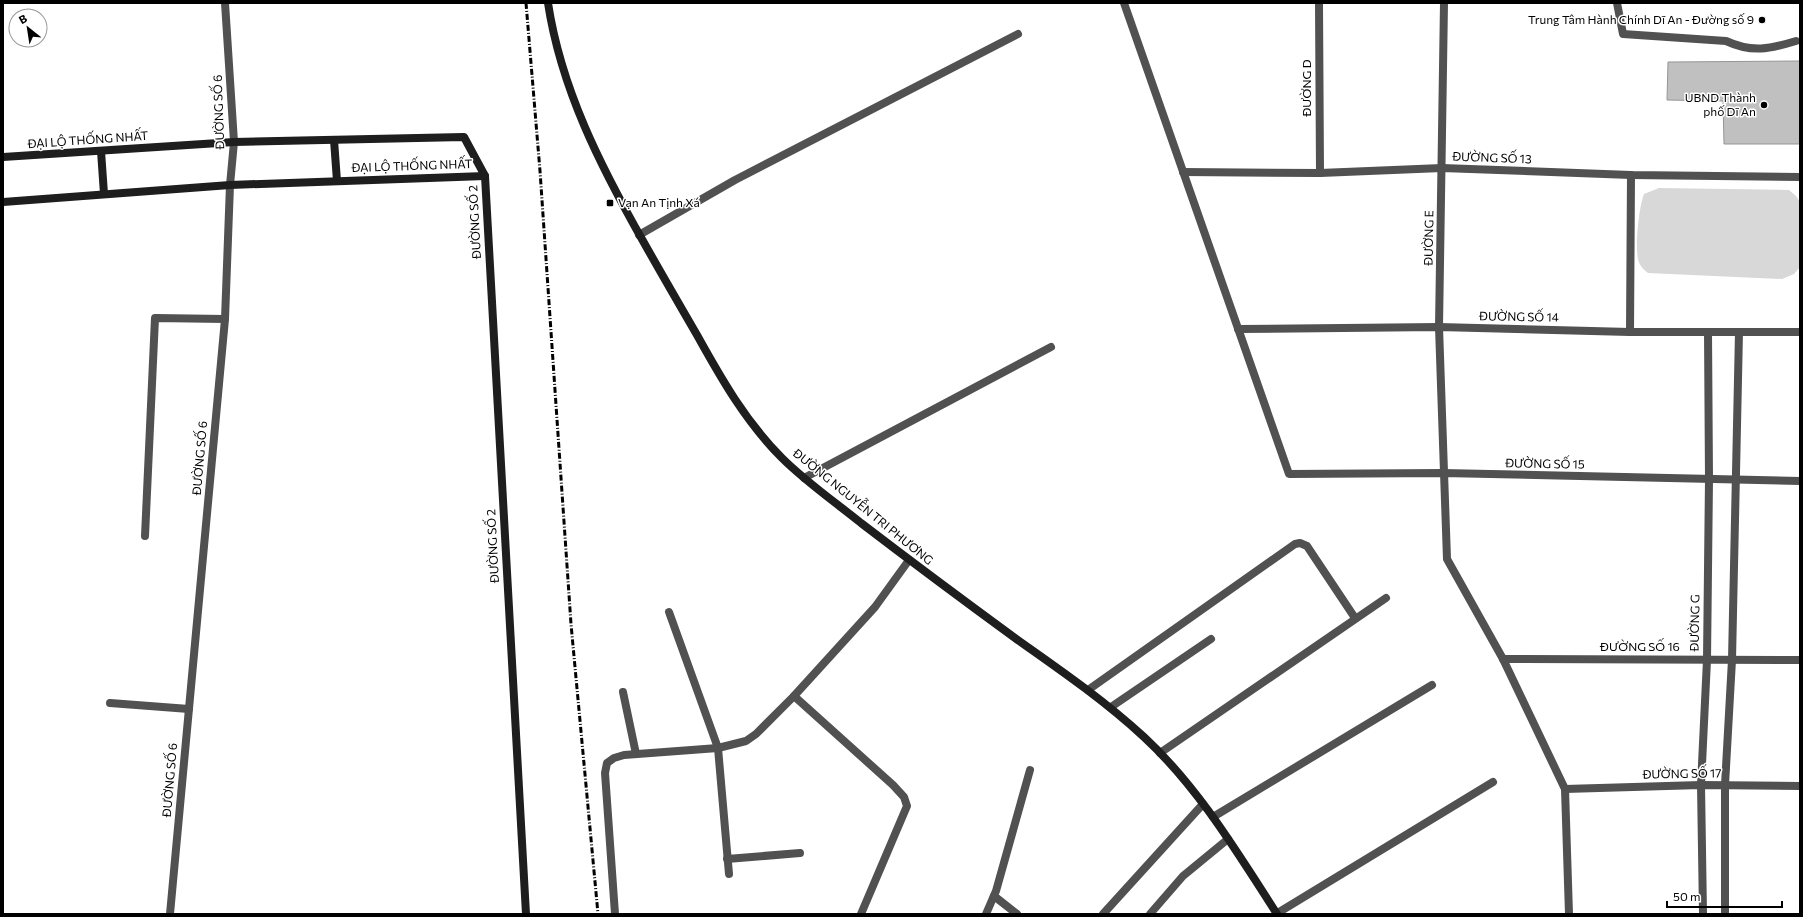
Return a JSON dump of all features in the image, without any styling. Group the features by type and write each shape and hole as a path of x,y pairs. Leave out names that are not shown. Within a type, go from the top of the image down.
{"street":[{"name":"ĐƯỜNG SỐ 6","path":"170,914 225,319 230,185 234,142 225,3"},
{"name":"ĐƯỜNG NGUYỄN TRI PHƯƠNG","path":"548,3 558,54 581,119 601,162 639,234 735,401 765,439 804,478 909,560 1111,707 1160,753 1203,804 1228,838 1276,914"},
{"path":"1124,3 1238,329"},
{"name":"ĐƯỜNG D","path":"1319,3 1320,174"},
{"name":"ĐƯỜNG E","path":"1444,3 1440,327 1443,474 1447,559 1503,659 1565,789"},
{"path":"1617,3 1623,34 1726,41 1736,45 1758,49 1770,49 1796,41"},
{"path":"639,234 735,180 1018,34"},
{"name":"ĐẠI LỘ THỐNG NHẤT","path":"3,157 234,142 464,137 485,176 230,185 3,202"},
{"path":"334,140 338,181"},
{"path":"101,151 104,194"},
{"name":"ĐƯỜNG SỐ 13","path":"1183,172 1320,174 1442,168 1631,175 1800,177"},
{"path":"1630,332 1631,175"},
{"name":"ĐƯỜNG SỐ 2","path":"485,176 526,914"},
{"path":"145,536 155,318 225,319"},
{"name":"ĐƯỜNG SỐ 14","path":"1238,329 1440,327 1630,332 1800,332"},
{"name":"ĐƯỜNG SỐ 15","path":"1238,329 1290,474 1443,474 1800,481"},
{"name":"ĐƯỜNG G","path":"1703,914 1701,785 1707,660 1709,480 1708,332"},
{"path":"1725,914 1725,785 1732,660 1739,332"},
{"path":"804,478 1051,347"},
{"path":"1088,690 1295,544 1300,543 1307,546 1356,618"},
{"path":"615,914 605,773 607,763 614,758 624,755 718,748 746,741 756,734 794,696 876,607 909,560"},
{"path":"1160,753 1386,598"},
{"path":"669,612 718,748 729,874"},
{"path":"1111,707 1211,639"},
{"name":"ĐƯỜNG SỐ 16","path":"1503,659 1800,660"},
{"path":"1213,817 1432,685"},
{"path":"623,692 636,754"},
{"path":"794,696 893,785 904,797 907,806 861,914"},
{"path":"110,703 188,709"},
{"path":"986,914 994,896 1030,770"},
{"path":"1276,914 1493,782"},
{"name":"ĐƯỜNG SỐ 17","path":"1565,789 1701,785 1800,786"},
{"path":"1565,789 1569,914"},
{"path":"1103,914 1203,804"},
{"path":"1150,914 1183,876 1228,838"},
{"path":"727,859 800,853"},
{"path":"994,896 1017,914"}],"shaded area":[{"path":"1659,188 1789,190 1800,202 1800,267 1794,274 1782,279 1648,273 1639,263 1637,253 1639,217 1644,194"}],"building":[{"name":"UBND Thành phố Dĩ An","path":"1800,61 1800,144 1724,144 1723,101 1667,100 1668,62"}],"railway":[{"path":"526,3 540,171 571,624 598,914"}],"place":[{"name":"Trung Tâm Hành Chính Dĩ An - Đường số 9","path":"1762,20"},
{"name":"UBND Thành phố Dĩ An","path":"1764,105"},
{"name":"Vạn An Tịnh Xá","path":"610,203"}]}
